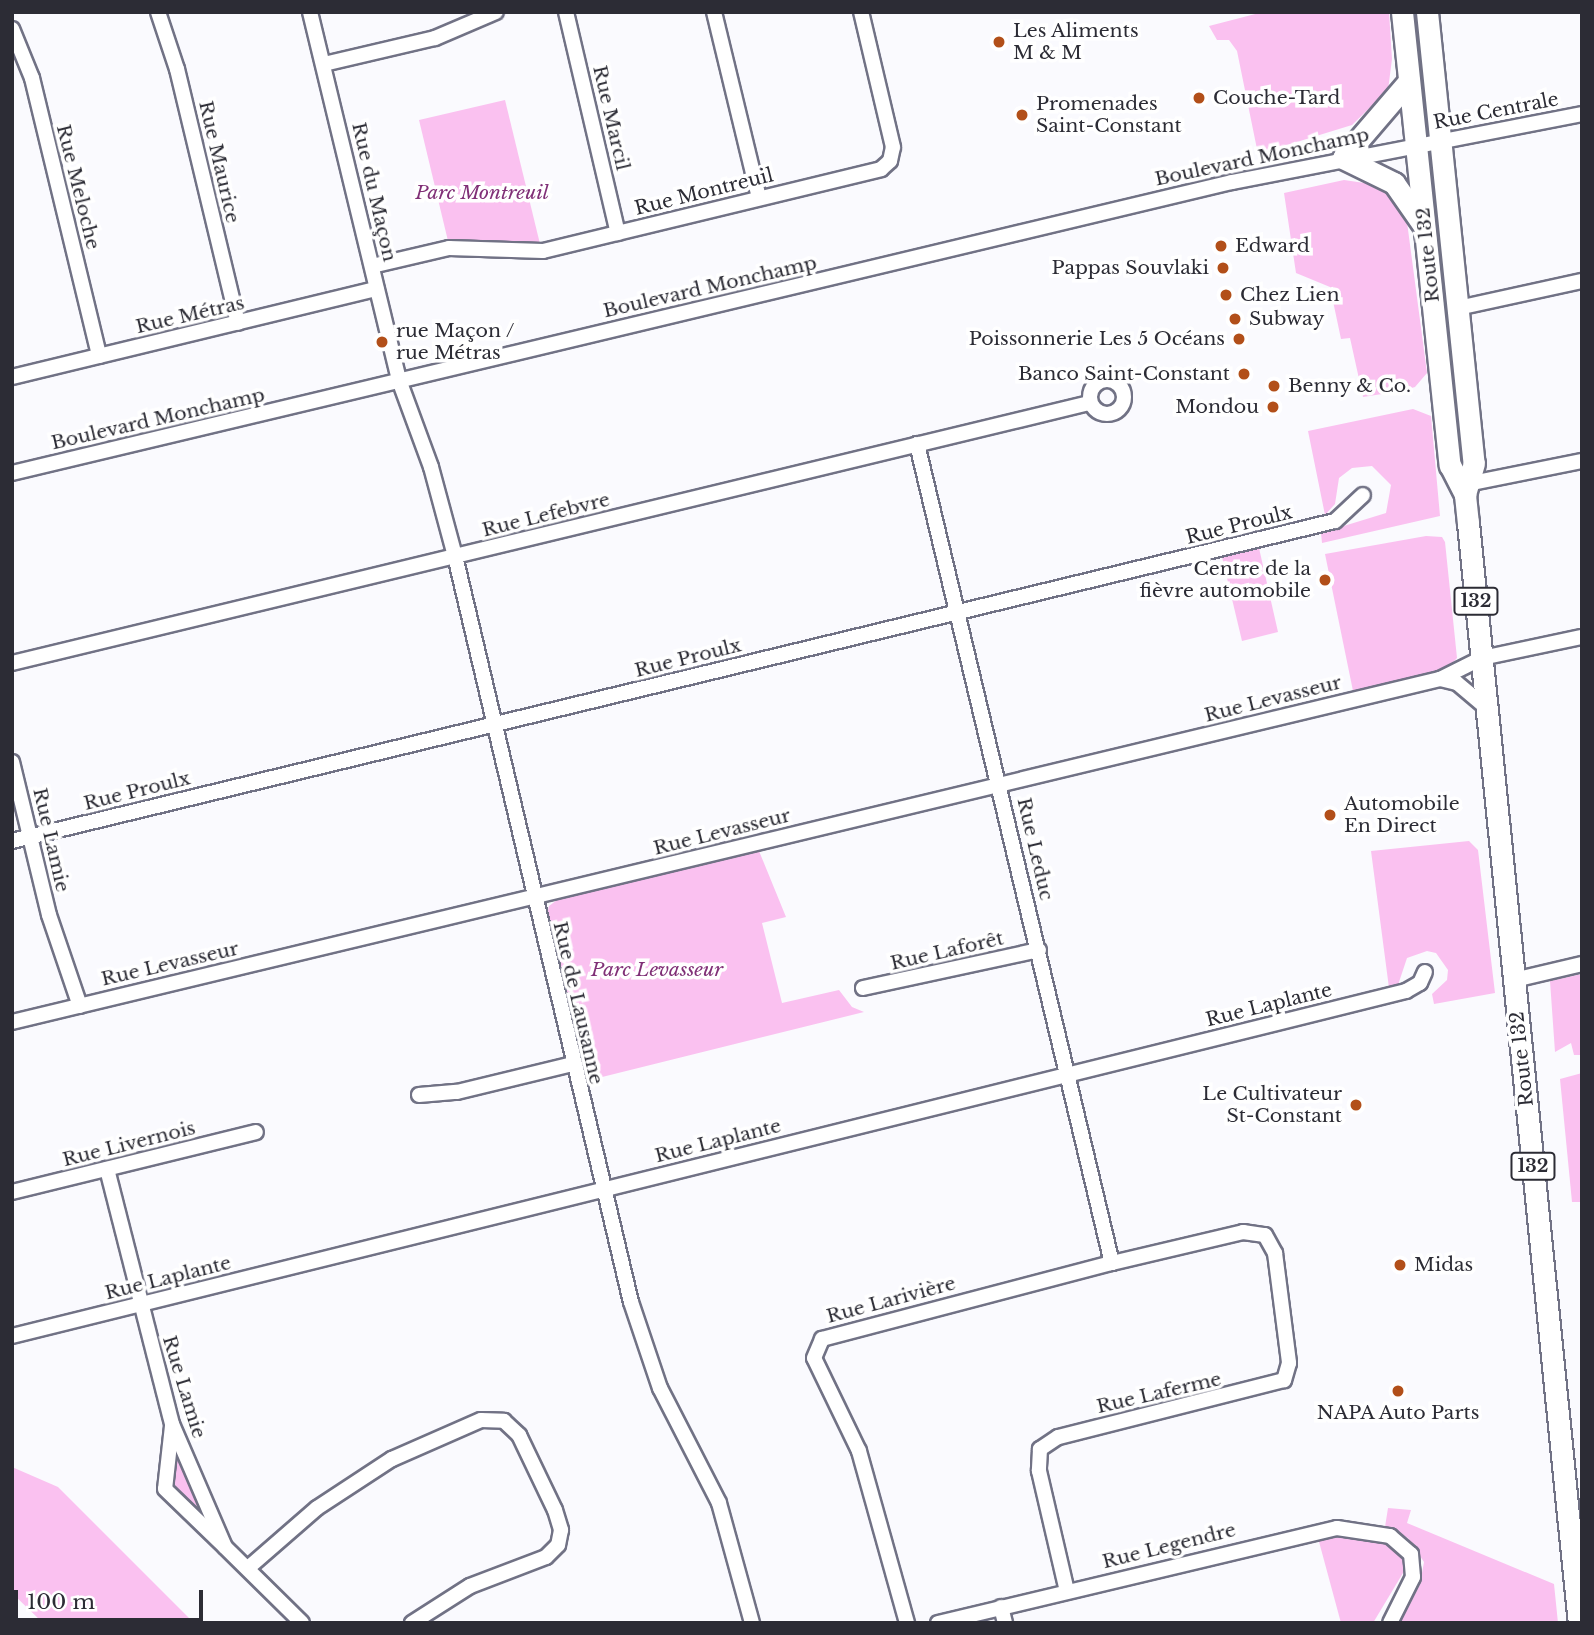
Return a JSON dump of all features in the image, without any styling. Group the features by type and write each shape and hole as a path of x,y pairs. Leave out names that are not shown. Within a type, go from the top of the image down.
{"highway":[{"name":"Route 132","path":"1402,12 1450,465 1464,488 1579,1623"},
{"name":"Route 132","path":"1427,12 1474,463 1464,488"},
{"path":"1409,81 1343,158 1394,183 1425,228"}],"street":[{"name":"Rue Maurice","path":"158,12 177,69 238,323"},
{"name":"Rue du Maçon","path":"310,12 399,380"},
{"path":"324,64 435,38 496,12"},
{"name":"Rue Marcil","path":"566,12 618,233"},
{"path":"714,12 759,198"},
{"name":"Rue Montreuil","path":"372,266 449,248 535,252 876,172 890,160 892,139 861,12"},
{"name":"Rue Meloche","path":"12,29 32,78 99,356"},
{"name":"Rue Centrale","path":"1417,145 1582,114"},
{"name":"Boulevard Monchamp","path":"12,473 1343,158 1417,145"},
{"path":"1458,309 1582,281"},
{"name":"Rue Métras","path":"12,377 377,289"},
{"name":"Rue de Lausanne","path":"399,380 431,467 455,556 573,1065 646,1351 668,1406 715,1495 752,1623"},
{"name":"Rue Lefebvre","path":"12,663 1089,403"},
{"name":"Rue Leduc","path":"917,444 1001,785 1112,1263"},
{"path":"1464,488 1582,461"},
{"name":"Rue Proulx","path":"12,841 1335,521 1363,495"},
{"name":"Rue Levasseur","path":"12,1022 1440,679 1482,658 1582,637"},
{"path":"1440,679 1457,683 1487,708"},
{"name":"Rue Lamie","path":"12,762 54,933 80,1006"},
{"name":"Rue Laforêt","path":"863,988 1039,950"},
{"path":"1514,980 1582,964"},
{"name":"Rue Laplante","path":"12,1336 1406,991 1420,983 1425,972"},
{"path":"419,1095 457,1092 573,1065"},
{"name":"Rue Livernois","path":"12,1192 256,1132"},
{"name":"Rue Lamie","path":"107,1169 172,1424 225,1547 302,1623"},
{"name":"Rue Larivière","path":"907,1623 865,1467 844,1413 816,1364 815,1348 832,1333 1243,1232 1265,1234"},
{"name":"Rue Laferme","path":"1067,1591 1039,1471 1040,1449 1058,1437 1284,1380 1289,1363 1277,1266 1265,1234"},
{"path":"248,1568 317,1508 392,1459 481,1420 504,1421 519,1435 555,1510 561,1530 558,1545 546,1556 470,1586 412,1623"},
{"path":"172,1424 165,1489 225,1547"},
{"name":"Rue Legendre","path":"938,1623 1322,1530 1367,1531 1396,1539 1407,1548 1414,1559 1413,1577 1390,1623"},
{"path":"1001,1607 1005,1623"}],"green space":[{"path":"1263,12 1389,12 1392,59 1388,90 1352,125 1258,154 1237,51 1229,40 1217,40 1209,26"},
{"name":"Parc Montreuil","path":"505,100 540,244 448,241 419,120"},
{"path":"1344,180 1385,186 1402,207 1407,222 1427,373 1415,387 1363,397 1350,338 1341,339 1330,287 1296,273 1284,193"},
{"path":"1413,409 1431,416 1440,516 1322,543 1321,533 1386,513 1391,485 1372,466 1352,468 1339,478 1335,504 1325,515 1308,431"},
{"path":"1426,536 1442,537 1445,542 1457,658 1447,669 1353,691 1325,554"},
{"path":"1259,548 1278,632 1242,641 1222,557"},
{"path":"1469,841 1478,850 1495,993 1434,1004 1432,994 1447,980 1448,970 1436,953 1427,951 1407,958 1398,985 1389,988 1371,851"},
{"name":"Parc Levasseur","path":"759,851 786,917 762,923 782,1003 839,990 852,1007 864,1012 586,1081 546,918 549,906 557,900"},
{"path":"1582,974 1582,1055 1574,1055 1571,1043 1555,1052 1550,981"},
{"path":"1582,1073 1582,1202 1572,1202 1560,1079"},
{"path":"177,1457 204,1518 170,1484"},
{"path":"12,1467 58,1487 194,1623 43,1623 12,1593"},
{"path":"1388,1508 1411,1510 1407,1523 1554,1584 1558,1623 1400,1623 1420,1584 1424,1562 1408,1538 1385,1527"},
{"path":"1348,1537 1390,1545 1403,1558 1403,1573 1373,1623 1341,1623 1318,1538"}],"place":[{"name":"Les Aliments M & M","path":"999,42"},
{"name":"Couche-Tard","path":"1199,98"},
{"name":"Promenades Saint-Constant","path":"1022,115"},
{"name":"Edward","path":"1221,246"},
{"name":"Pappas Souvlaki","path":"1223,268"},
{"name":"Chez Lien","path":"1226,295"},
{"name":"Subway","path":"1235,319"},
{"name":"Poissonnerie Les 5 Océans","path":"1239,339"},
{"name":"rue Maçon / rue Métras","path":"382,342"},
{"name":"Banco Saint-Constant","path":"1244,374"},
{"name":"Benny & Co.","path":"1274,386"},
{"name":"Mondou","path":"1273,407"},
{"name":"Centre de la fièvre automobile","path":"1325,580"},
{"name":"Automobile En Direct","path":"1330,815"},
{"name":"Le Cultivateur St-Constant","path":"1356,1105"},
{"name":"Midas","path":"1400,1265"},
{"name":"NAPA Auto Parts","path":"1398,1391"}]}
